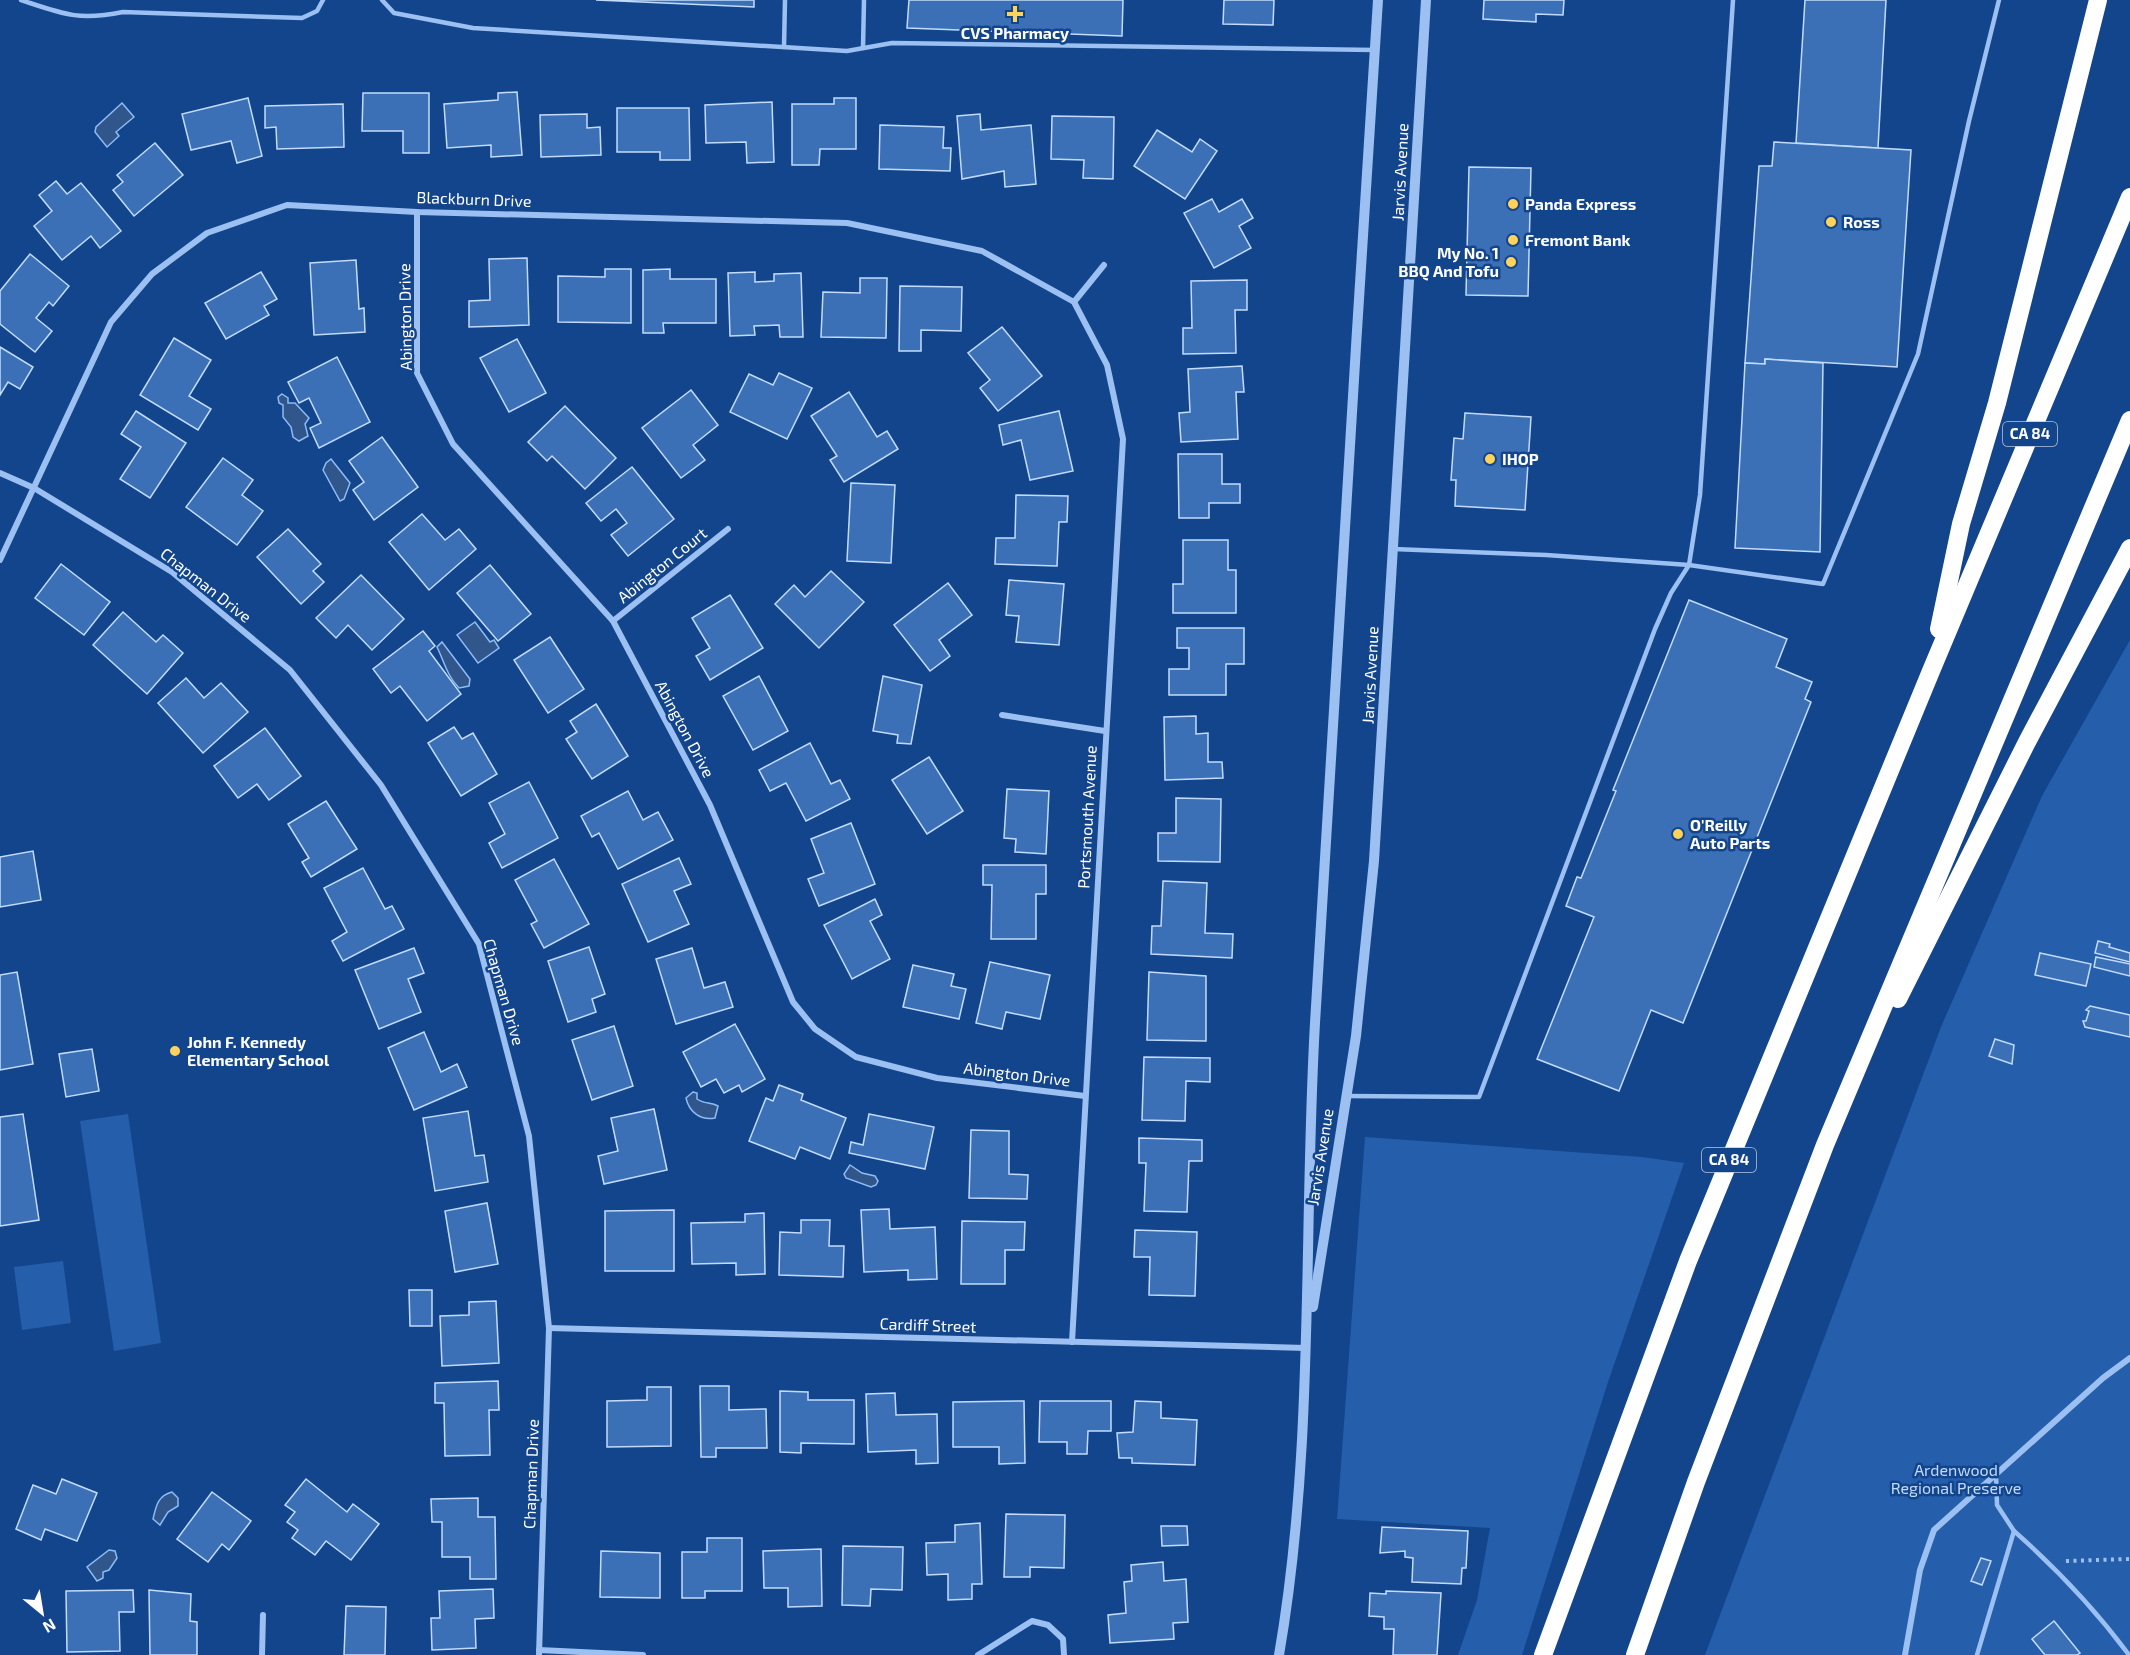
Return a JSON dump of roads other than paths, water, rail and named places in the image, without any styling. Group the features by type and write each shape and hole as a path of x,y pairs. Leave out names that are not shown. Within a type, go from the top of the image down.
{"highway":[{"path":"1930,671 1962,524 1997,403 2097,0"},
{"name":"CA 84","path":"1544,1655 1617,1448 1688,1262 1930,671 2130,197"},
{"path":"1635,1655 1696,1482 1825,1145 2130,420"},
{"path":"1825,1145 2022,753 2130,548"}],"street":[{"name":"Jarvis Avenue","path":"1279,1655 1292,1579 1306,1348 1314,1025 1378,0"},
{"name":"Jarvis Avenue","path":"1306,1348 1356,1036 1374,861 1426,0"},
{"name":"Blackburn Drive","path":"0,560 111,322 152,274 207,234 287,205 417,212 848,223 982,251 1074,302"},
{"name":"Abington Drive","path":"417,212 417,373 453,444 613,621 710,805 794,1002 815,1029 856,1058 937,1078 1085,1096"},
{"path":"1074,302 1104,265"},
{"name":"Portsmouth Avenue","path":"1072,1342 1123,439 1107,365 1074,302"},
{"name":"Chapman Drive","path":"0,472 34,488 172,572 290,670 381,785 479,944 529,1136 549,1328 539,1652"},
{"name":"Abington Court","path":"613,621 728,529"},
{"path":"1002,715 1105,732"},
{"name":"Cardiff Street","path":"549,1328 1306,1348"},
{"path":"1905,1655 1920,1570 1934,1530 2103,1378 2130,1358"},
{"path":"262,1655 263,1615"},
{"path":"978,1655 1032,1621 1048,1625 1063,1639 1064,1655"},
{"path":"539,1652 643,1655"}],"lane":[{"path":"21,0 73,18 96,18 123,12 302,18 317,11 323,0"},
{"path":"382,0 394,13 473,28 847,51 892,43 1375,51"},
{"path":"784,47 785,0"},
{"path":"863,48 864,0"},
{"path":"1346,1096 1479,1097 1655,629 1671,593 1689,566 1700,495 1733,0"},
{"path":"1393,549 1546,555 1689,566 1822,585 1918,354 1969,121 2000,0"},
{"path":"1996,1475 1997,1505 2014,1531 2050,1562 2104,1621 2129,1655"},
{"path":"1977,1655 2014,1531"}],"place":[{"name":"CVS Pharmacy","path":"1015,14"},
{"name":"Panda Express","path":"1513,204"},
{"name":"Ross","path":"1831,222"},
{"name":"Fremont Bank","path":"1513,240"},
{"name":"My No. 1 BBQ And Tofu","path":"1511,262"},
{"name":"IHOP","path":"1490,459"},
{"name":"O'Reilly Auto Parts","path":"1678,834"},
{"name":"John F. Kennedy Elementary School","path":"175,1051"}],"park label":[{"name":"Ardenwood Regional Preserve","path":"1956,1479"}]}
